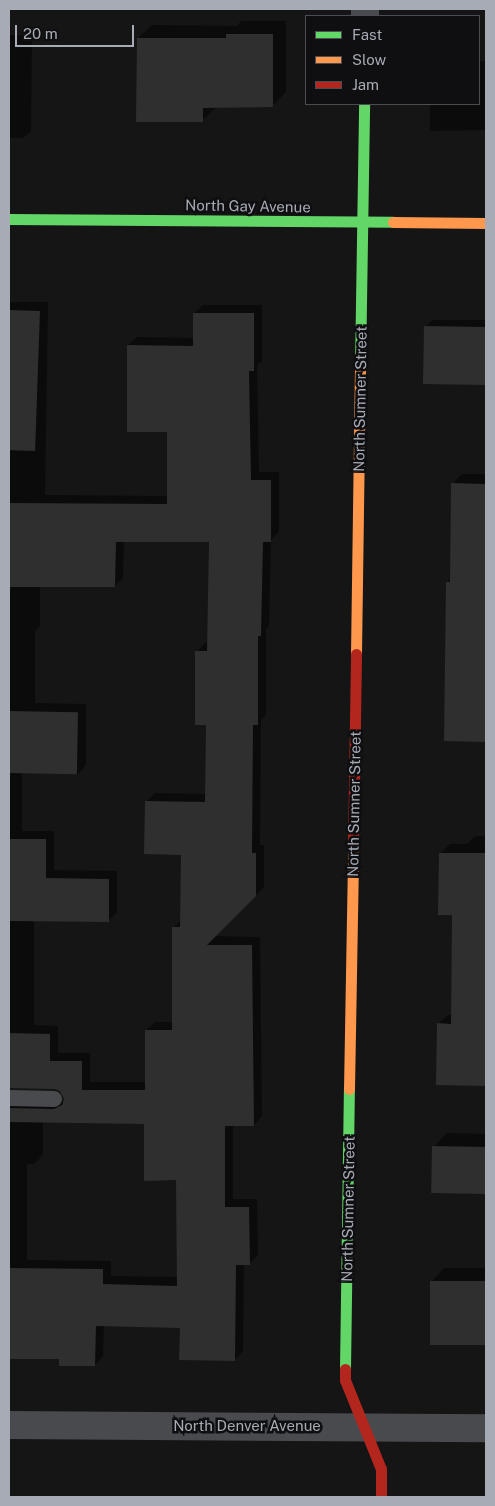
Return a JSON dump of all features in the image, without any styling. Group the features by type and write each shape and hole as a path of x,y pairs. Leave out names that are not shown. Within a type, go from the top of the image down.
{"street":[{"name":"North Sumner Street","path":"364,105 345,1380 382,1469 381,1497"},
{"name":"North Gay Avenue","path":"9,219 486,223"},
{"name":"North Denver Avenue","path":"9,1425 486,1428"}],"lane":[{"path":"9,1098 54,1099"}],"building":[{"path":"226,34 273,34 273,107 203,108 203,122 136,122 137,38 226,38"},
{"path":"9,310 40,311 35,451 9,450"},
{"path":"193,313 254,313 254,371 249,371 251,480 271,480 271,542 263,542 261,636 258,636 258,725 253,725 252,853 256,853 256,896 207,945 252,945 254,1126 225,1126 225,1207 249,1207 250,1265 236,1265 235,1361 179,1360 180,1328 96,1326 95,1366 59,1366 59,1359 9,1359 9,1268 103,1269 103,1284 177,1286 176,1180 144,1181 144,1124 9,1122 9,1108 54,1109 62,1105 64,1099 60,1091 55,1089 9,1088 9,1033 50,1034 50,1061 82,1061 82,1090 145,1090 145,1030 172,1030 172,927 180,927 181,855 144,854 145,801 205,802 206,725 195,725 195,651 207,651 209,542 116,542 115,587 9,587 9,503 167,504 167,432 127,432 127,345 193,346"},
{"path":"424,326 486,327 485,385 423,384"},
{"path":"451,483 486,484 486,742 444,741 446,582 450,582"},
{"path":"9,711 78,712 77,774 9,773"},
{"path":"9,839 46,839 46,878 109,879 109,922 9,921"},
{"path":"439,853 486,853 486,1086 436,1085 437,1023 451,1024 452,915 438,915"},
{"path":"432,1146 486,1147 485,1194 431,1193"},
{"path":"430,1281 486,1281 486,1345 430,1345"}],"traffic: fast":[{"path":"360,367 364,105"},
{"path":"9,219 393,222"},
{"path":"345,1369 349,1089"}],"traffic: slow":[{"path":"393,222 486,223"},
{"path":"356,654 360,367"},
{"path":"349,1089 353,848"}],"traffic: jam":[{"path":"353,848 356,654"},
{"path":"345,1369 345,1380 381,1469 381,1497"}]}
